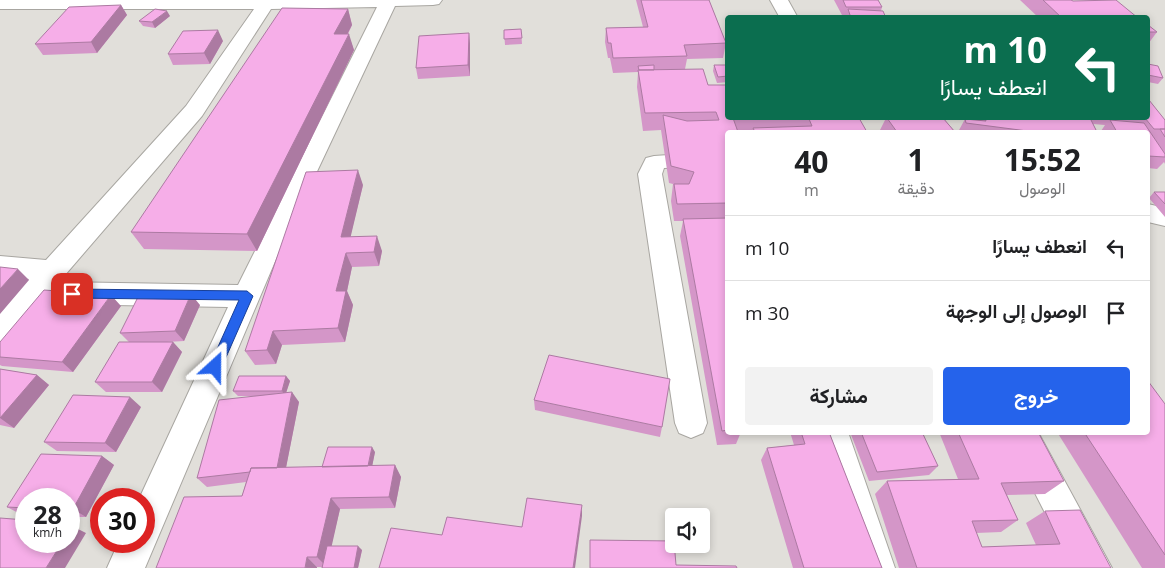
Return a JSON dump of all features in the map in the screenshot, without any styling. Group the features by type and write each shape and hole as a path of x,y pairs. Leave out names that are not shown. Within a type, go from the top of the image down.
{"street":[{"path":"0,4 266,4 433,0"},
{"path":"779,0 787,15"},
{"path":"155,503 247,296 388,2"},
{"path":"0,331 194,111 266,4"},
{"path":"691,423 650,174 654,164 662,161 725,158"},
{"path":"1150,213 1165,217"},
{"path":"0,266 53,270"},
{"path":"33,293 247,296"},
{"path":"833,435 876,568"},
{"path":"1022,435 1092,568"},
{"path":"126,568 133,553"}],"building":[{"path":"641,0 709,0 725,43 684,45 687,56 613,58 606,28 648,27"},
{"path":"843,0 878,0 882,7 846,7"},
{"path":"1043,0 1116,0 1134,15 1059,15"},
{"path":"121,5 91,42 35,44 69,7"},
{"path":"282,8 348,9 334,34 349,34 247,234 131,232"},
{"path":"155,9 167,11 152,22 139,21"},
{"path":"848,9 883,11 885,15 850,15"},
{"path":"1150,27 1157,32 1150,32"},
{"path":"521,29 522,38 504,39 504,30"},
{"path":"218,30 204,53 168,54 183,31"},
{"path":"469,33 468,65 416,68 419,36"},
{"path":"1150,64 1158,66 1163,78 1150,75"},
{"path":"654,65 654,70 639,70 638,66"},
{"path":"714,65 725,65 725,76 718,77"},
{"path":"703,69 708,85 725,85 725,120 734,120 737,130 725,130 725,203 677,204 674,184 689,184 694,172 671,166 663,115 687,121 719,120 716,112 645,113 638,70"},
{"path":"1150,101 1165,120 1165,129 1154,129 1147,120 1150,120"},
{"path":"809,120 860,120 866,130 754,130 753,128 812,126"},
{"path":"888,120 945,120 953,130 896,130"},
{"path":"965,120 1091,120 1096,130 1020,130 966,123"},
{"path":"1110,120 1144,123 1149,130 1116,130"},
{"path":"1160,129 1165,129 1165,137"},
{"path":"1150,132 1165,154 1165,157 1150,156"},
{"path":"358,170 341,237 377,236 374,252 346,253 336,291 346,291 338,328 273,331 267,350 245,351 306,172"},
{"path":"1154,192 1165,192 1165,204"},
{"path":"725,218 725,430 722,431 683,219"},
{"path":"0,267 18,269 0,289"},
{"path":"44,290 111,295 62,362 0,357 0,342"},
{"path":"191,294 175,331 120,333 138,297"},
{"path":"119,342 173,342 152,382 95,382"},
{"path":"549,355 670,379 662,427 534,400"},
{"path":"0,369 37,375 0,418"},
{"path":"239,376 286,376 282,391 233,391"},
{"path":"1150,384 1165,404 1165,555 1086,435 1150,435"},
{"path":"292,392 277,468 251,468 250,472 197,478 219,400"},
{"path":"73,395 130,397 105,443 44,442"},
{"path":"802,435 830,435 882,568 804,568 767,448 805,444"},
{"path":"862,435 923,435 938,466 877,472"},
{"path":"959,435 1040,435 1064,481 1001,483 1018,520 972,521 982,547 1060,544 1045,511 1080,510 1111,568 917,568 887,481 979,479"},
{"path":"328,447 372,447 368,466 322,467"},
{"path":"41,454 102,456 80,496 80,488 19,488"},
{"path":"395,465 389,497 331,498 317,557 307,557 305,568 156,568 184,497 242,496 251,468"},
{"path":"15,495 15,507 7,507"},
{"path":"527,498 582,505 573,568 379,568 391,528 442,535 447,517 522,527"},
{"path":"0,518 15,519 15,553 55,553 46,568 0,568"},
{"path":"590,540 665,541 665,553 675,553 676,565 736,566 737,568 590,568"},
{"path":"327,546 358,546 354,568 322,568"}],"route":[{"path":"72,294 247,296 215,367"}]}
